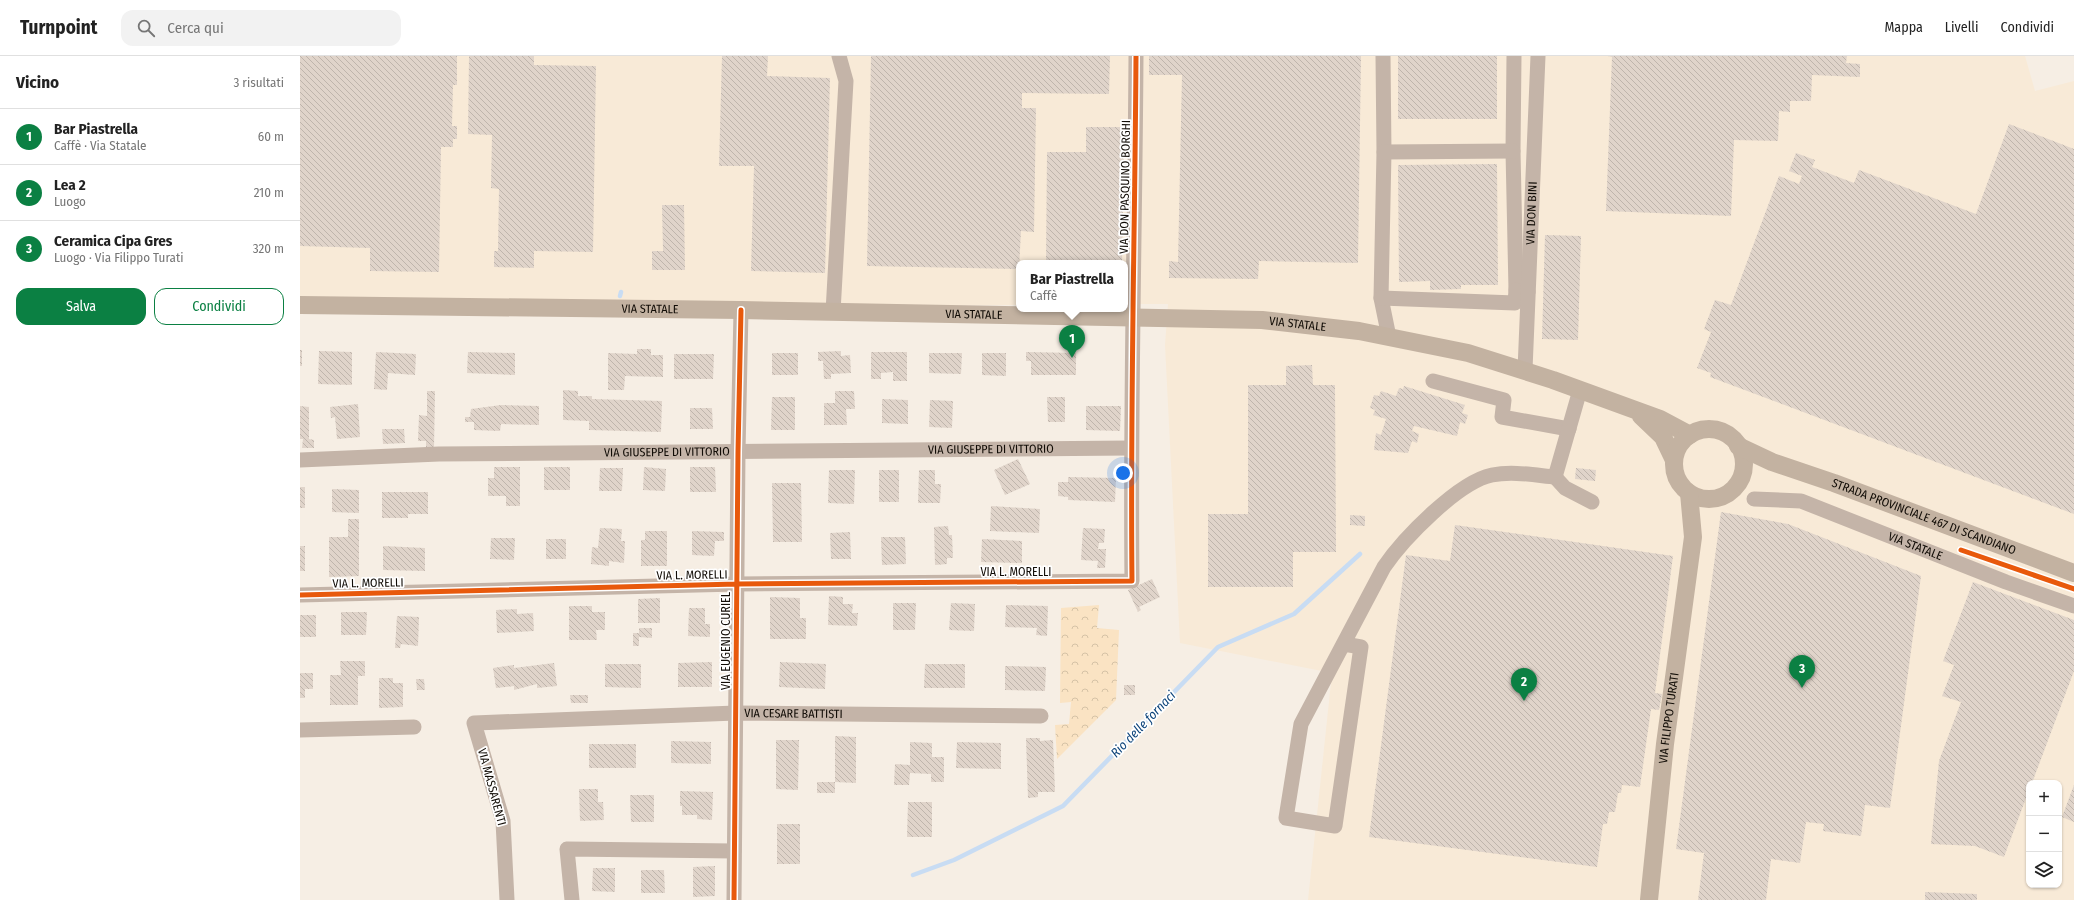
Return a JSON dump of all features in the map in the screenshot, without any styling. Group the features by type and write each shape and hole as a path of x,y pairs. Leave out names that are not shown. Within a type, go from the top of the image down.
{"main road":[{"name":"VIA STATALE","path":"300,305 741,310 1262,320 1359,331 1468,353 1525,370 1635,410 1690,435"},
{"name":"VIA STATALE","path":"1635,410 1663,437 1674,460 1677,478 1689,493"},
{"path":"1674,460 1683,441 1690,435 1700,430 1722,432 1731,438 1738,446 1742,455 1742,476"},
{"path":"1738,446 1772,462"},
{"path":"1689,493 1696,497 1713,499 1731,491 1742,476 1772,462"},
{"name":"STRADA PROVINCIALE 467 DI SCANDIANO","path":"1772,462 1834,483 2074,574"},
{"name":"VIA FILIPPO TURATI","path":"1649,900 1665,744 1692,537 1689,493"},
{"name":"VIA FILIPPO TURATI","path":"1692,537 1713,499"}],"street":[{"path":"833,312 846,81 839,56"},
{"name":"VIA DON PASQUINO BORGHI","path":"1132,581 1130,448 1134,317 1136,56"},
{"path":"1383,56 1384,152 1381,298 1389,337"},
{"path":"1381,298 1515,303 1522,291 1513,151 1514,56"},
{"name":"VIA DON BINI","path":"1525,370 1522,291 1538,56"},
{"path":"1384,152 1513,151"},
{"name":"VIA EUGENIO CURIEL","path":"734,900 738,452 741,310"},
{"path":"1433,381 1504,400 1502,417 1569,429"},
{"path":"1555,477 1580,390"},
{"name":"VIA GIUSEPPE DI VITTORIO","path":"300,460 439,454 1130,448"},
{"path":"1344,644 1361,647 1334,826 1286,818 1301,724 1384,567 1395,551 1423,521 1471,485 1489,476 1505,473 1555,477 1565,488 1592,502"},
{"name":"VIA STATALE","path":"1754,499 1801,501 2006,582 2074,606"},
{"name":"VIA L. MORELLI","path":"300,594 737,584 1132,581"},
{"name":"VIA CESARE BATTISTI","path":"474,723 736,713 1041,716"},
{"name":"VIA MASSARENTI","path":"474,723 503,821 507,900"},
{"path":"300,730 414,727"},
{"path":"572,900 567,848 734,851"}],"shaded area":[{"path":"300,56 2025,56 2035,91 2074,81 2074,900 1308,900 1332,673 1180,643 1165,345 1168,304 1128,304 1128,260 1016,260 1016,305 300,310"}],"green space":[{"path":"1099,605 1097,628 1119,630 1116,700 1057,759 1055,725 1069,724 1071,702 1060,703 1061,608"}],"building":[{"path":"300,56 457,56 457,85 453,85 452,126 457,126 457,139 453,139 453,147 441,147 439,272 370,271 370,248 300,246"},
{"path":"469,56 534,56 534,65 596,66 593,252 534,251 534,268 494,267 494,251 498,251 499,189 491,188 492,135 468,134"},
{"path":"722,56 768,56 767,76 830,78 825,273 751,271 754,166 719,166"},
{"path":"871,56 1110,56 1109,94 1022,93 1022,108 1036,108 1034,232 1021,231 1019,260 1016,260 1016,269 867,266"},
{"path":"1149,56 1361,56 1358,263 1259,261 1258,279 1169,278 1169,261 1178,262 1182,75 1149,75"},
{"path":"1398,56 1497,56 1497,119 1398,119"},
{"path":"1608,56 1847,56 1846,63 1860,64 1860,77 1812,75 1811,101 1790,101 1790,112 1779,111 1778,141 1734,140 1731,216 1606,211 1612,57"},
{"path":"2009,124 2074,149 2074,514 1710,377 1711,373 1697,368 1711,332 1704,329 1715,300 1731,305 1779,176 1799,184 1802,176 1789,171 1796,153 1815,160 1812,167 1854,183 1859,170 1976,214"},
{"path":"1086,127 1124,127 1122,260 1046,260 1047,152 1086,152"},
{"path":"1497,164 1498,285 1461,285 1461,289 1430,290 1430,281 1399,282 1398,165"},
{"path":"662,205 684,205 685,270 652,270 652,251 663,251"},
{"path":"1545,235 1581,236 1578,340 1542,339"},
{"path":"637,349 651,349 651,355 663,355 663,377 625,376 624,390 608,390 608,353 637,354"},
{"path":"300,350 302,350 302,366 300,366"},
{"path":"319,351 352,352 352,385 318,384"},
{"path":"841,351 841,356 850,355 851,373 831,374 831,379 824,379 823,361 818,361 818,352"},
{"path":"376,352 416,354 415,375 388,373 387,390 374,389"},
{"path":"468,352 515,353 515,375 467,373"},
{"path":"871,352 907,352 907,381 893,381 893,372 881,373 881,379 871,379"},
{"path":"1026,352 1076,353 1076,375 1031,375 1031,361 1026,361"},
{"path":"772,353 798,353 798,375 772,375"},
{"path":"929,353 962,353 961,374 929,373"},
{"path":"982,353 1006,353 1006,376 982,375"},
{"path":"674,354 714,354 713,379 674,379"},
{"path":"1312,365 1313,385 1335,385 1336,552 1293,552 1293,587 1208,587 1208,514 1248,514 1248,385 1286,385 1286,366"},
{"path":"1404,386 1465,405 1462,413 1468,415 1465,424 1460,422 1457,436 1414,426 1412,431 1419,434 1417,443 1412,441 1408,453 1374,450 1376,433 1381,435 1386,419 1373,415 1375,410 1370,408 1374,395 1379,396 1381,391 1396,396 1399,388 1403,389"},
{"path":"563,390 578,391 578,396 592,396 592,399 662,401 661,432 589,430 589,421 563,420"},
{"path":"427,391 435,391 434,448 426,448 426,441 418,441 419,415 427,416"},
{"path":"835,391 854,391 855,409 846,409 847,425 824,425 824,403 835,403"},
{"path":"772,397 795,397 795,430 771,430"},
{"path":"1047,397 1065,397 1065,422 1048,422"},
{"path":"882,399 908,400 908,424 882,423"},
{"path":"930,400 953,401 952,428 929,427"},
{"path":"358,404 360,437 337,439 335,417 331,418 330,407"},
{"path":"501,405 539,406 539,425 501,424 500,431 474,430 474,422 465,422 465,417 470,417 471,409"},
{"path":"300,406 309,407 309,439 314,440 314,448 302,448 303,439 300,439"},
{"path":"1086,406 1121,406 1120,431 1086,430"},
{"path":"690,408 712,408 713,429 690,429"},
{"path":"382,429 404,429 405,443 383,444"},
{"path":"1018,459 1030,484 1005,495 994,470"},
{"path":"494,467 520,467 520,506 506,506 506,496 488,496 488,478 494,478"},
{"path":"544,467 570,467 570,490 544,490"},
{"path":"644,467 666,469 665,491 643,490"},
{"path":"690,467 715,467 716,492 690,492"},
{"path":"600,468 623,468 622,491 599,491"},
{"path":"1576,468 1596,470 1595,481 1575,479"},
{"path":"829,470 855,470 854,504 828,503"},
{"path":"879,470 899,470 899,502 879,502"},
{"path":"919,470 935,470 935,484 941,484 940,503 918,503"},
{"path":"1068,477 1116,478 1115,502 1068,500 1068,497 1058,496 1058,482 1068,482"},
{"path":"772,483 801,483 802,542 773,542"},
{"path":"300,487 305,487 305,508 300,508"},
{"path":"332,489 359,490 359,513 332,512"},
{"path":"382,492 428,492 428,514 408,514 408,518 382,518"},
{"path":"991,506 1040,509 1039,533 990,531"},
{"path":"1721,512 1788,524 1921,576 1890,808 1865,805 1861,836 1823,831 1824,824 1806,822 1800,863 1771,859 1766,900 1698,900 1704,853 1676,849"},
{"path":"1350,515 1365,516 1365,526 1350,525"},
{"path":"348,519 359,519 359,576 329,577 329,537 348,537"},
{"path":"1455,525 1673,556 1655,693 1662,694 1659,710 1651,709 1640,787 1622,785 1621,793 1618,793 1615,812 1609,812 1607,824 1603,824 1597,867 1369,837 1406,555 1450,561"},
{"path":"948,526 949,535 952,535 953,558 947,558 947,564 935,565 934,527"},
{"path":"600,528 622,529 621,541 625,541 624,563 609,561 609,566 591,564 592,547 598,548"},
{"path":"1083,528 1105,529 1104,543 1099,543 1098,549 1106,549 1105,568 1097,568 1098,561 1081,560"},
{"path":"645,531 667,531 667,566 641,566 641,540 645,540"},
{"path":"692,531 724,532 724,541 715,541 714,556 692,555"},
{"path":"850,532 851,559 831,559 830,533"},
{"path":"881,537 905,537 906,564 882,565"},
{"path":"491,538 515,538 514,560 490,559"},
{"path":"546,539 566,539 566,559 546,559"},
{"path":"982,539 1022,541 1022,563 981,562"},
{"path":"300,546 305,546 305,571 300,571"},
{"path":"383,546 425,548 425,571 383,570"},
{"path":"1152,579 1160,597 1139,607 1141,610 1138,612 1128,590"},
{"path":"1973,582 2074,620 2074,671 2033,780 2026,780 2026,798 2004,857 1975,846 1931,844 1939,761 1961,702 1942,696 1954,665 1943,661"},
{"path":"829,596 843,597 843,604 853,604 852,613 858,613 857,626 828,625"},
{"path":"770,597 800,598 800,618 806,618 806,639 770,639"},
{"path":"660,598 660,623 638,623 638,599"},
{"path":"893,603 916,603 915,630 893,630"},
{"path":"951,603 975,604 974,631 949,630"},
{"path":"1006,605 1048,606 1047,636 1036,635 1037,628 1005,627"},
{"path":"569,606 592,606 592,612 605,612 605,630 596,630 597,640 569,640"},
{"path":"689,608 705,608 705,624 710,624 710,637 688,636"},
{"path":"517,609 517,614 533,613 534,631 497,633 496,610"},
{"path":"341,612 367,612 366,635 341,635"},
{"path":"300,615 316,615 316,637 300,637"},
{"path":"397,616 419,617 418,646 401,644 400,648 395,648"},
{"path":"639,628 652,628 652,638 639,637 639,646 633,646 633,633 639,633"},
{"path":"340,661 365,661 365,676 358,676 358,705 330,705 330,675 341,675"},
{"path":"712,662 712,687 678,687 678,663"},
{"path":"780,662 826,664 825,689 779,687"},
{"path":"554,663 557,686 537,688 537,684 514,690 514,686 496,688 493,668 514,665 514,668"},
{"path":"605,664 641,664 641,688 605,687"},
{"path":"925,664 965,664 965,688 924,688"},
{"path":"1005,666 1046,667 1045,691 1005,690"},
{"path":"300,673 313,673 313,689 305,689 305,698 300,698"},
{"path":"379,678 393,678 393,683 403,683 403,707 379,708"},
{"path":"416,679 424,679 425,690 417,690"},
{"path":"1124,685 1135,685 1135,695 1124,695"},
{"path":"570,695 588,695 588,703 571,703"},
{"path":"835,736 856,737 856,783 835,782"},
{"path":"1026,738 1040,738 1040,741 1053,740 1055,792 1038,792 1038,797 1028,798"},
{"path":"776,740 799,740 798,790 776,789"},
{"path":"671,741 711,742 711,764 671,763"},
{"path":"910,742 932,743 932,757 944,757 944,782 931,782 931,774 910,773 909,785 894,785 895,764 910,765"},
{"path":"957,742 1001,743 1001,769 956,768"},
{"path":"589,744 636,744 636,768 589,768"},
{"path":"817,782 835,782 835,793 817,793"},
{"path":"2074,785 2074,822 2062,817"},
{"path":"579,789 598,789 598,802 603,802 604,820 580,821"},
{"path":"680,791 713,792 712,820 697,819 697,815 682,815 682,806 680,806"},
{"path":"630,795 654,795 654,822 631,822"},
{"path":"908,802 932,802 932,837 907,837"},
{"path":"777,824 800,824 800,864 777,864"},
{"path":"715,866 715,896 693,897 693,867"},
{"path":"593,868 615,868 615,892 592,891"},
{"path":"641,870 664,870 665,893 641,893"},
{"path":"1925,892 1977,894 1977,900 1925,900"}],"waterway":[{"path":"620,296 621,292"},
{"name":"Rio delle fornaci","path":"913,875 954,860 1063,806 1218,647 1294,614 1360,554"}],"cycle path":[{"path":"300,595 737,584 1132,581 1132,384 1136,56"},
{"path":"734,900 738,452 741,310"},
{"path":"1961,550 2074,589"}],"place":[{"name":"Bar Piastrella","path":"1072,358"},
{"name":"Ceramica Cipa Gres","path":"1802,688"},
{"name":"Lea 2","path":"1524,701"}]}
